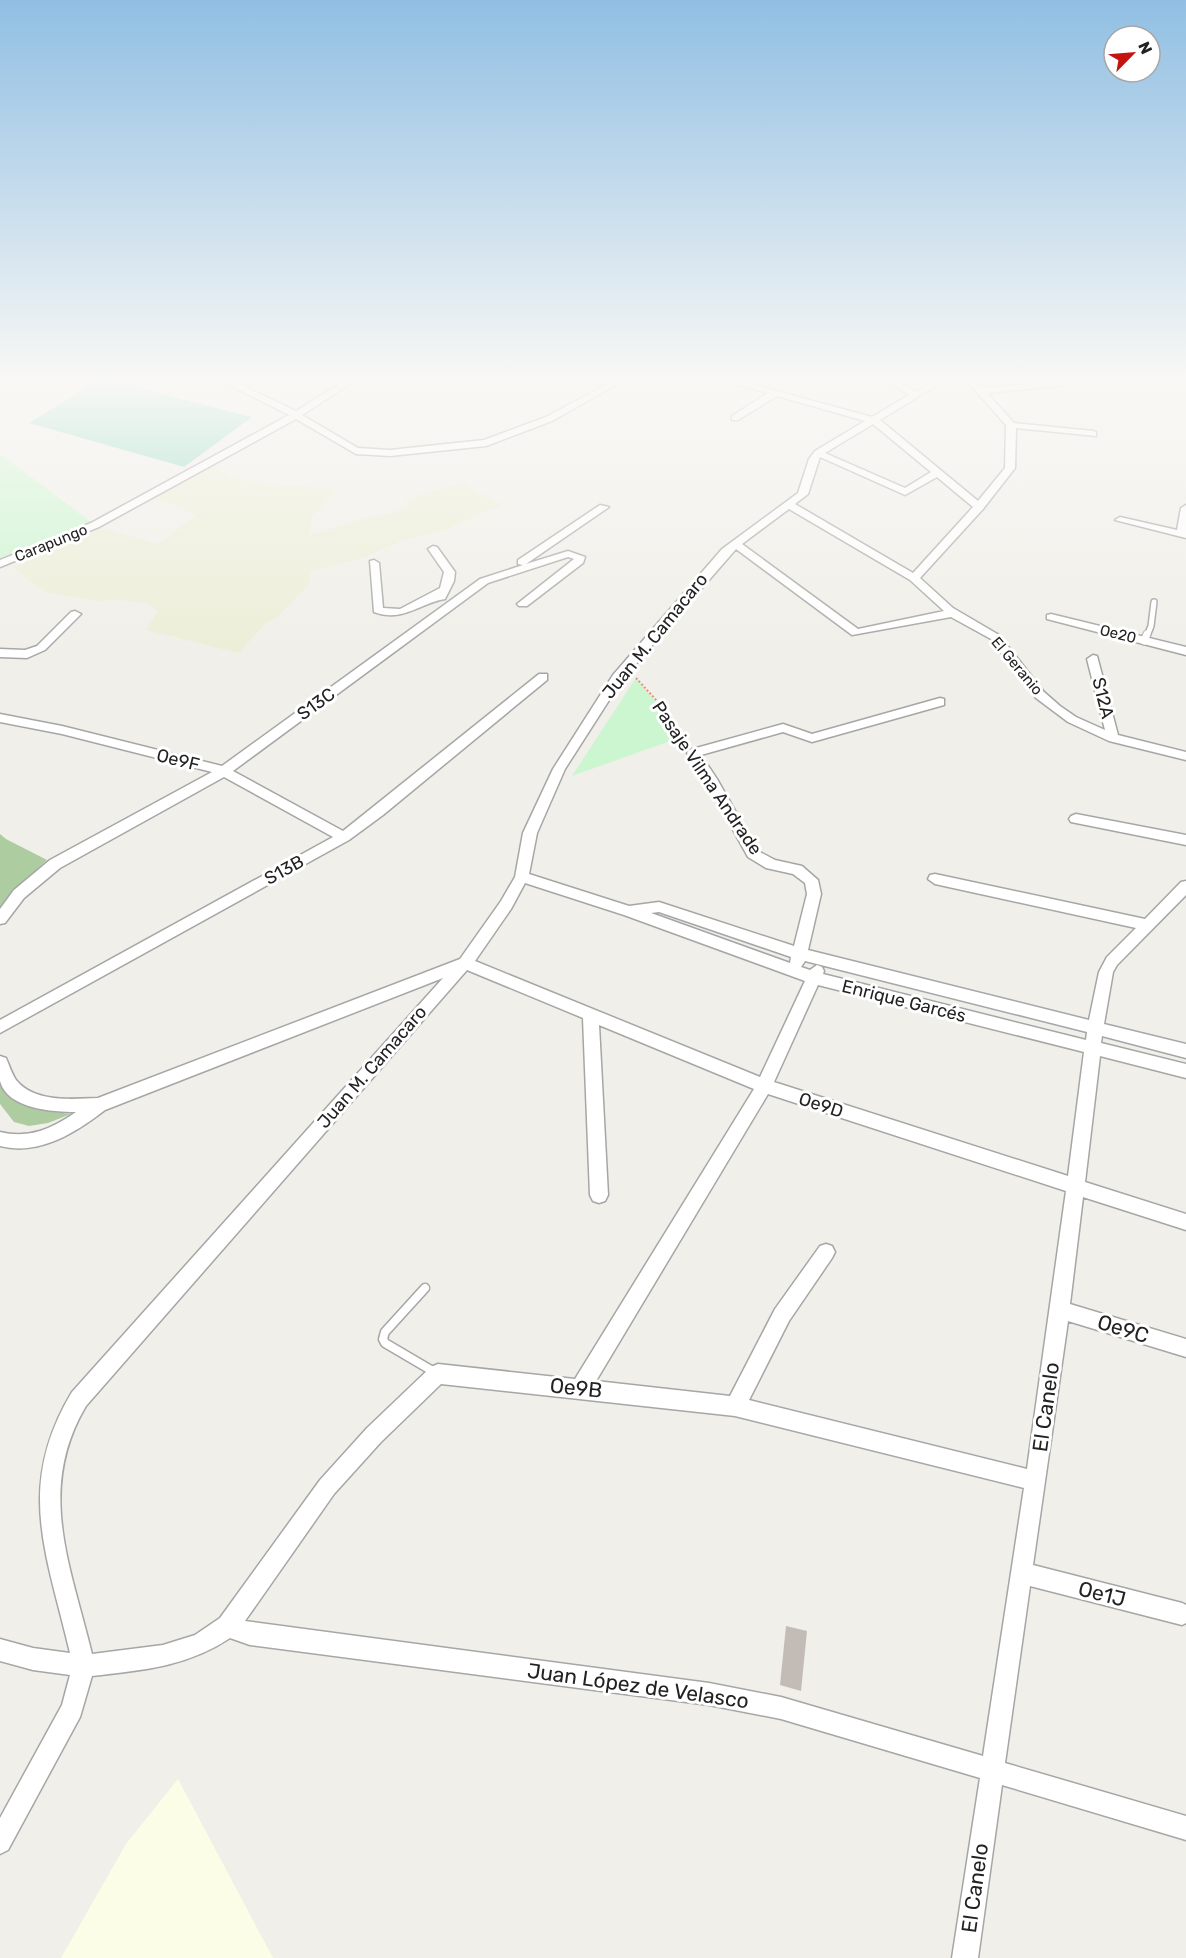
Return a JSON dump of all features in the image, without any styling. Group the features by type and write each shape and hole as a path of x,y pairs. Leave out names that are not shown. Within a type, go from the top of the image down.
{"street":[{"name":"Carapungo","path":"0,564 95,525 194,471"},
{"name":"Juan M. Camacaro","path":"0,1842 72,1709 84,1666 50,1523 50,1476 54,1454 66,1421 79,1399 465,963 506,905 522,877 530,833 559,769 625,667 726,551 805,491 811,471"},
{"path":"859,471 905,492 939,472 980,507"},
{"path":"914,578 980,507 1007,471"},
{"name":"El Geranio","path":"789,505 914,578 952,613 992,634 1038,693 1057,711 1082,727 1113,738 1186,756"},
{"path":"484,581 531,558 604,507"},
{"path":"1120,520 1183,534 1186,508"},
{"path":"736,544 856,633 952,613"},
{"path":"428,622 452,578 451,572 434,549"},
{"name":"S13C","path":"0,919 19,894 55,864 224,771 484,581 567,554 580,557 579,561 523,604"},
{"path":"374,563 378,610 384,614 398,613 412,608 445,590"},
{"path":"0,653 27,654 41,648 75,614"},
{"name":"Oe20","path":"1051,617 1186,651"},
{"name":"S12A","path":"1093,658 1113,738"},
{"name":"S13B","path":"0,1027 344,837 378,812 543,677"},
{"path":"693,753 783,729 793,730 802,736 812,738 940,702"},
{"name":"Oe9F","path":"0,718 62,730 224,771 344,837"},
{"name":"Pasaje Vilma Andrade","path":"693,753 711,779 753,854 771,864 797,870 811,880 814,894 795,971"},
{"path":"1076,819 1186,840"},
{"name":"Enrique Garcés","path":"522,877 814,978 1094,1038 1186,1052"},
{"path":"935,879 1147,924"},
{"name":"El Canelo","path":"965,1958 1060,1311 1094,1038 1106,972 1112,961 1186,886"},
{"name":"Enrique Garcés","path":"628,912 659,907 800,954 1094,1038 1186,1071"},
{"path":"581,1388 764,1086 822,960"},
{"path":"0,1141 17,1143 37,1139 76,1123 99,1105 465,963"},
{"name":"Oe9D","path":"465,963 764,1086 1186,1222"},
{"path":"591,1016 599,1195"},
{"path":"0,1063 12,1086 34,1100 65,1107 99,1105"},
{"path":"735,1406 782,1315 826,1251"},
{"name":"Oe9C","path":"1060,1311 1186,1348"},
{"path":"0,1650 33,1659 84,1666 163,1656 201,1644 228,1626 327,1488 375,1435 438,1374"},
{"name":"Oe9B","path":"438,1374 735,1406 1035,1481"},
{"name":"Oe1J","path":"1021,1573 1182,1614"},
{"name":"Juan López de Velasco","path":"228,1626 250,1634 709,1694 781,1708 1186,1828"}],"lane":[{"path":"1144,641 1151,626 1154,602"},
{"path":"425,1288 385,1332 383,1339 385,1343 438,1374"}],"path":[{"name":"Pasaje Vilma Andrade","path":"625,667 668,713 693,753"}],"shaded area":[{"path":"202,471 222,471 235,478 263,484 338,489 312,517 309,536 369,517 389,514 409,505 405,500 463,483 502,505 446,529 401,541 365,557 310,571 308,585 276,618 267,622 239,653 146,630 158,611 148,603 119,600 97,601 45,592 12,567 102,528 159,544 196,515 154,498"},
{"path":"178,1779 273,1958 61,1958 126,1844"}],"green space":[{"path":"0,471 23,471 95,525 0,561"},
{"path":"636,678 684,736 572,776"},
{"path":"0,834 47,860 12,892 0,907"},
{"path":"0,1083 14,1098 31,1107 71,1114 48,1123 29,1126 14,1122 0,1104"}],"building":[{"path":"786,1626 807,1631 801,1691 780,1685"}]}
